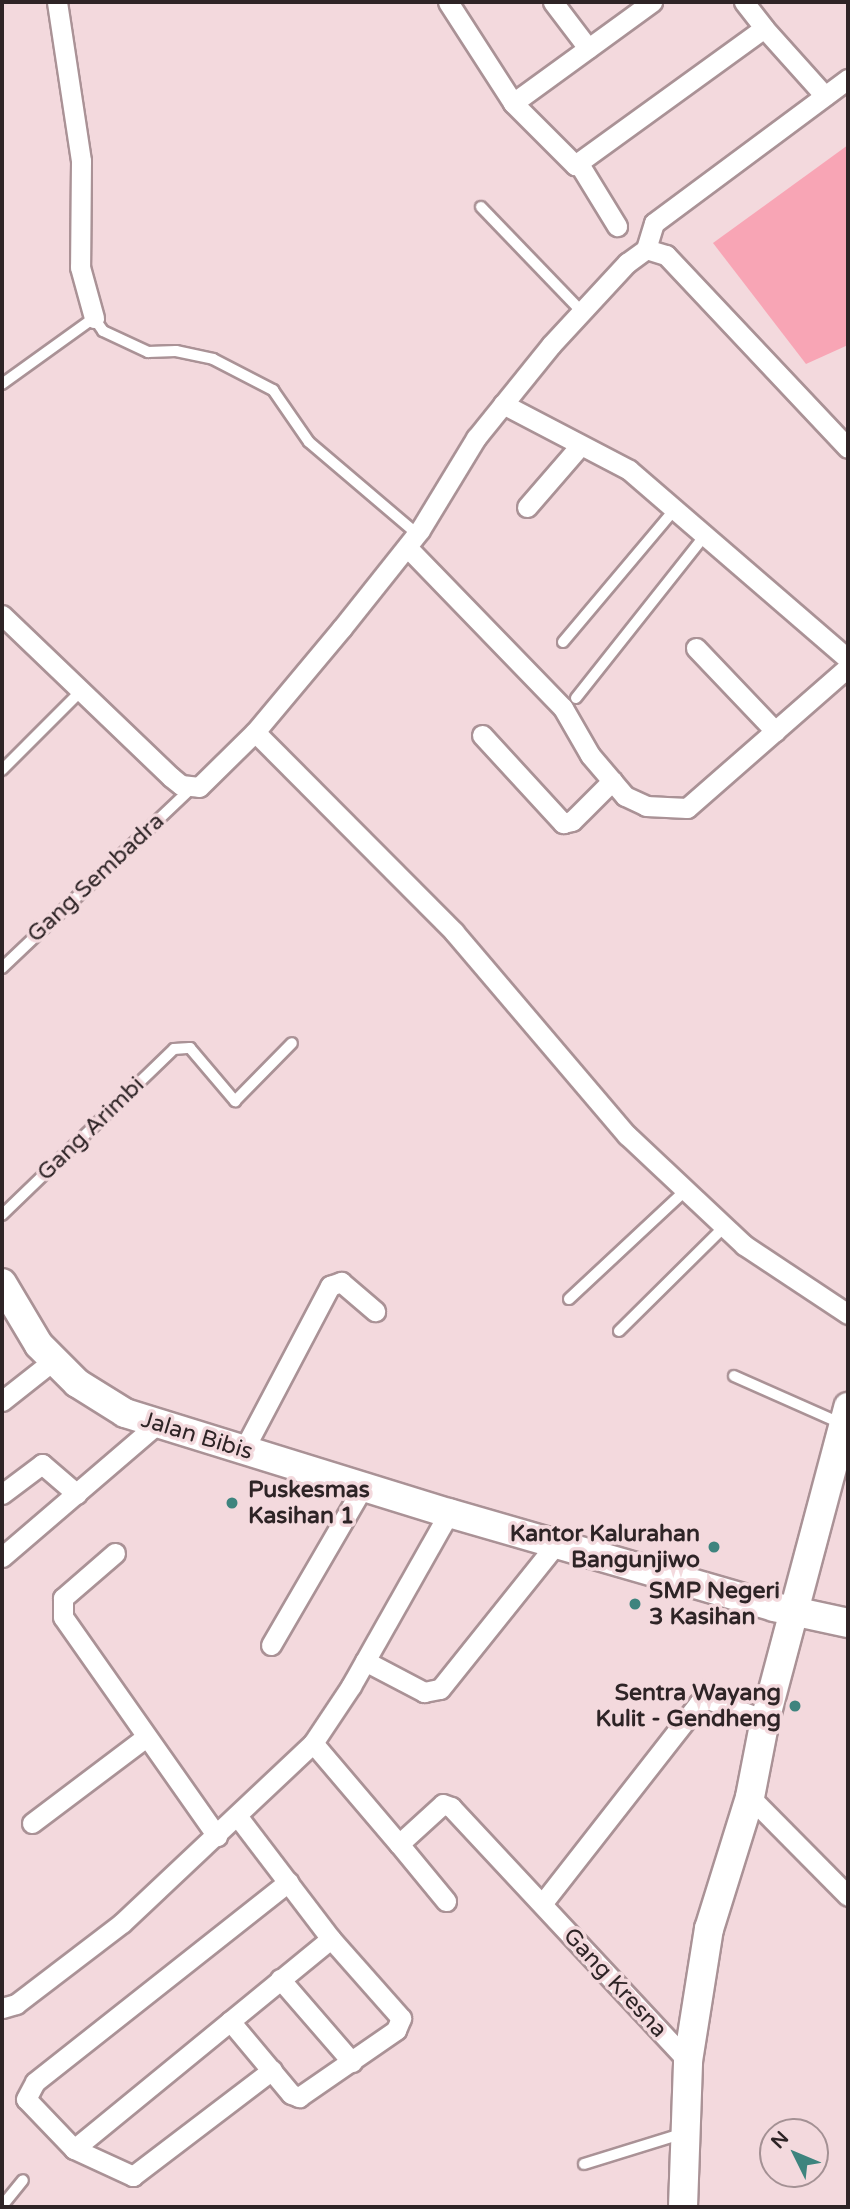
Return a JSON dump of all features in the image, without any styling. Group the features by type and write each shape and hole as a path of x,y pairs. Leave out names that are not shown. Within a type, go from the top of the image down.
{"main road":[{"name":"Jalan Bibis","path":"2,1283 39,1345 76,1383 125,1413 156,1425 449,1513 794,1612 848,1623"},
{"path":"683,2207 688,2132 688,2062 709,1928 750,1797 765,1720 846,1416"}],"street":[{"path":"57,2 81,161 80,267 94,318"},
{"path":"447,2 513,103 556,150 579,164 617,226"},
{"path":"553,2 588,48"},
{"path":"513,103 652,2"},
{"path":"744,2 825,96"},
{"path":"579,164 764,28"},
{"path":"2,615 171,777 192,788 209,779 254,732 412,541 476,438 503,404 582,312 646,249 654,223 848,79"},
{"path":"646,249 666,255 848,448"},
{"path":"503,404 579,447 629,470 848,659"},
{"path":"527,507 579,447"},
{"path":"412,541 562,708 590,755 634,802 669,810 687,808 848,667"},
{"path":"696,648 775,731"},
{"path":"254,732 454,932 606,1114 685,1191 762,1259 848,1314"},
{"path":"482,735 563,823 572,821 612,780"},
{"path":"243,1451 330,1286 341,1282 375,1311"},
{"path":"2,1401 54,1360"},
{"path":"2,1557 156,1425"},
{"path":"2,1494 42,1464 77,1494"},
{"path":"271,1645 363,1487"},
{"path":"2,2008 16,2004 122,1923 239,1816 313,1743 365,1661 449,1513"},
{"path":"365,1661 424,1692 440,1689 557,1543"},
{"path":"115,1553 63,1598 62,1609 146,1737 217,1836"},
{"path":"542,1904 699,1703 708,1699 765,1720"},
{"path":"32,1823 146,1737"},
{"path":"313,1743 446,1901"},
{"path":"750,1797 848,1896"},
{"name":"Gang Kresna","path":"399,1844 447,1805 688,2062"},
{"path":"230,2021 299,2098 396,2029 401,2018 331,1939 239,1816"},
{"path":"272,2070 140,2173 124,2175 74,2149 30,2107 27,2091 288,1882"},
{"path":"74,2149 331,1939"},
{"path":"280,1979 352,2062"}],"lane":[{"path":"481,207 582,312"},
{"path":"2,384 94,318 103,331 136,348 195,354 263,383 285,403 317,449 412,541"},
{"path":"563,642 675,509"},
{"path":"576,698 705,535"},
{"path":"2,770 82,690"},
{"name":"Gang Sembadra","path":"2,968 192,788"},
{"name":"Gang Arimbi","path":"2,1215 182,1046 190,1048 235,1101 292,1043"},
{"path":"569,1299 685,1191"},
{"path":"619,1331 724,1227"},
{"path":"734,1376 846,1416"},
{"path":"584,2164 688,2132"},
{"path":"2,2206 23,2180"}],"shaded area":[{"path":"848,145 848,345 806,364 713,243"}],"place":[{"name":"Puskesmas Kasihan 1","path":"232,1503"},
{"name":"Kantor Kalurahan Bangunjiwo","path":"714,1547"},
{"name":"SMP Negeri 3 Kasihan","path":"635,1604"},
{"name":"Sentra Wayang Kulit - Gendheng","path":"795,1706"}]}
